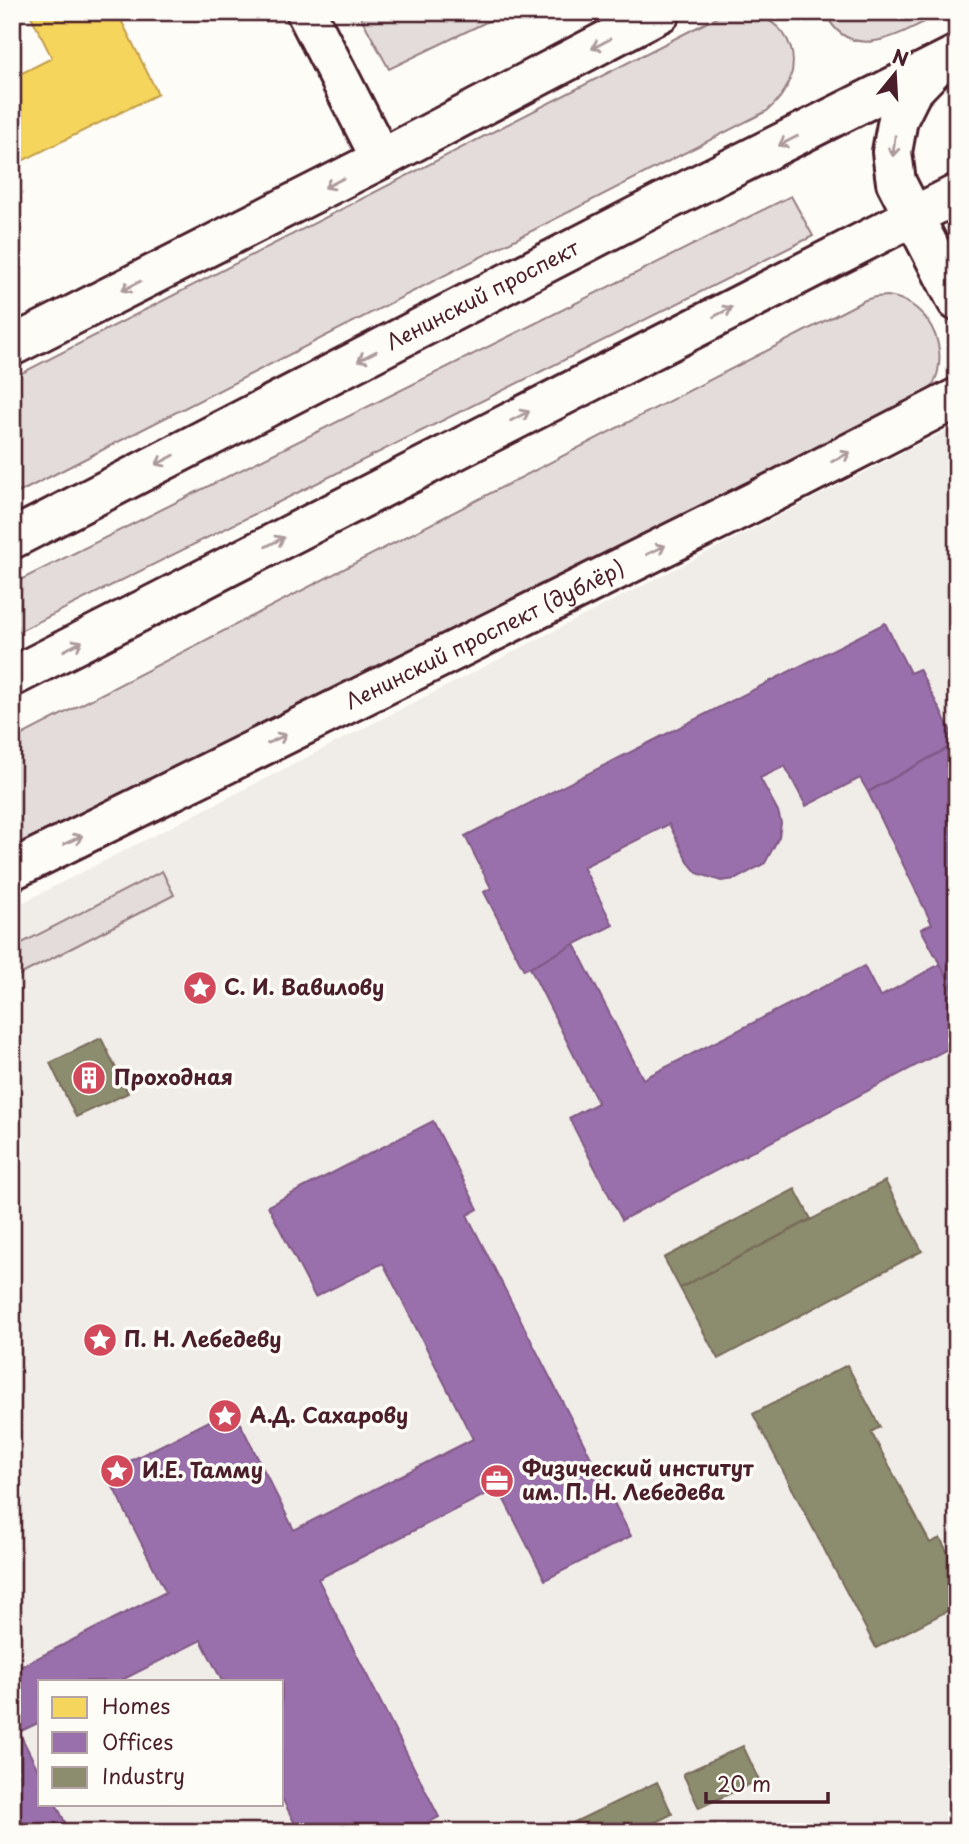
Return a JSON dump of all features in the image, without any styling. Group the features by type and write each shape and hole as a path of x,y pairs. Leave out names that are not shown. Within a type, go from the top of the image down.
{"street":[{"path":"306,12 381,159"},
{"path":"12,346 381,159 661,12"},
{"path":"946,61 912,91 898,119 892,152 896,182 957,301"},
{"name":"Ленинский проспект","path":"12,539 653,208 946,61"},
{"path":"12,677 957,194"},
{"name":"Ленинский проспект (дублёр)","path":"12,870 768,495 957,398"}],"shaded area":[{"path":"358,12 507,12 389,69"},
{"path":"734,12 755,15 771,22 783,33 791,47 793,63 790,80 781,96 767,111 12,496 12,378 719,16"},
{"path":"825,12 943,12 896,35 864,42 849,38 836,29"},
{"path":"791,196 813,236 12,635 12,584"},
{"path":"888,296 904,300 917,309 935,334 939,365 927,394 12,864 12,740 865,300"},
{"path":"957,425 957,1832 12,1832 12,908"},
{"path":"162,871 174,895 12,979 12,948"}],"building: Homes":[{"path":"29,12 117,12 158,94 12,166 12,78 52,58"}],"building: Offices":[{"path":"885,623 910,673 919,669 957,743 868,792 860,778 806,806 785,766 760,778 778,811 781,823 779,837 765,863 736,879 721,881 697,873 688,862 669,824 583,867 613,925 524,970 484,892 491,888 465,836"},
{"path":"957,743 957,996 921,929 932,924 868,792"},
{"path":"574,944 643,1079 864,966 880,997 940,964 957,996 957,1044 622,1220 569,1118 598,1103 530,968"},
{"name":"Физический институт им. П. Н. Лебедева","path":"433,1121 478,1209 467,1215 631,1536 545,1580 498,1488 318,1579 439,1817 409,1832 299,1832 284,1802 284,1680 221,1680 201,1640 122,1680 38,1680 38,1723 19,1732 38,1770 38,1806 57,1806 67,1826 55,1832 12,1832 12,1671 166,1592 106,1473 233,1409 294,1530 473,1439 383,1263 315,1297 268,1206"}],"building: Industry":[{"name":"Проходная","path":"101,1038 128,1093 76,1117 50,1063"},
{"path":"885,1181 922,1251 718,1359 680,1288"},
{"path":"795,1189 811,1219 680,1288 664,1258"},
{"path":"847,1365 880,1427 871,1432 930,1543 940,1538 957,1570 957,1606 876,1648 753,1414"},
{"path":"743,1746 759,1780 699,1808 683,1774"},
{"path":"657,1782 672,1814 636,1832 558,1830"},
{"path":"957,1820 957,1832 933,1832"}],"place":[{"name":"С. И. Вавилову","path":"200,988"},
{"name":"Проходная","path":"89,1078"},
{"name":"П. Н. Лебедеву","path":"100,1340"},
{"name":"А.Д. Сахарову","path":"225,1416"},
{"name":"И.Е. Тамму","path":"117,1471"},
{"name":"Физический институт им. П. Н. Лебедева","path":"497,1481"}]}
